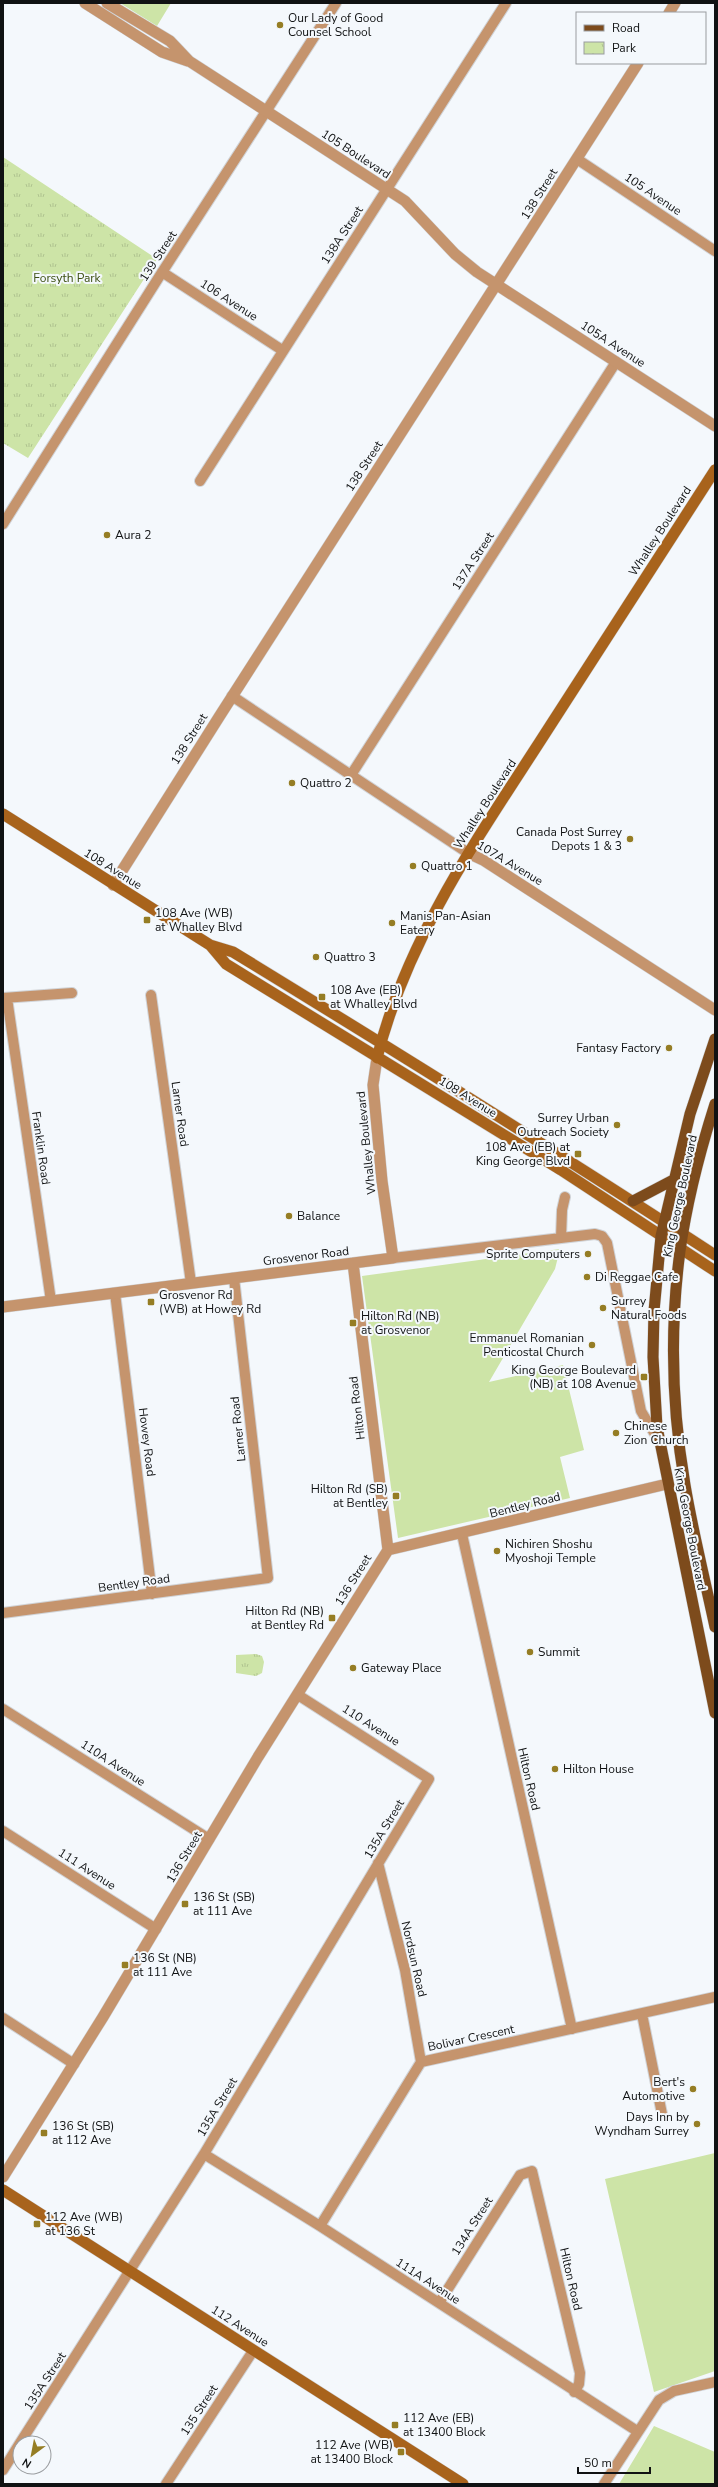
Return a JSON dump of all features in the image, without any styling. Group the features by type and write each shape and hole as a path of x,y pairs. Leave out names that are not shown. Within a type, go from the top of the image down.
{"main road":[{"name":"Whalley Boulevard","path":"378,1058 381,1042 426,925 468,853 715,470"},
{"name":"108 Avenue","path":"3,814 210,945 233,952 381,1042 633,1200 715,1255"},
{"name":"108 Avenue","path":"210,945 226,964 561,1170 715,1271"},
{"name":"King George Boulevard","path":"715,1039 690,1114 672,1180 661,1236 654,1311 653,1357 660,1443 667,1484 715,1713"},
{"name":"King George Boulevard","path":"715,1104 701,1148 680,1248 675,1311 675,1389 684,1485 715,1627"},
{"path":"633,1200 672,1180"},
{"name":"112 Avenue","path":"3,2190 463,2484"}],"street":[{"name":"105 Boulevard","path":"85,3 162,52 189,61"},
{"name":"105 Boulevard","path":"107,3 170,40 189,61 387,189 418,214 455,254 497,285"},
{"name":"139 Street","path":"3,524 162,272 267,112 336,3"},
{"name":"138A Street","path":"200,481 282,350 506,3"},
{"path":"670,12 674,3"},
{"name":"138 Street","path":"114,885 232,696 637,64"},
{"name":"105 Avenue","path":"577,159 715,251"},
{"name":"106 Avenue","path":"162,272 282,350"},
{"name":"105A Avenue","path":"497,285 715,426"},
{"name":"137A Street","path":"351,774 616,362"},
{"name":"107A Avenue","path":"232,696 468,853 515,880 715,1010"},
{"path":"5,998 72,993"},
{"name":"Larner Road","path":"151,995 191,1283"},
{"name":"Franklin Road","path":"5,998 50,1301"},
{"name":"Whalley Boulevard","path":"378,1058 373,1085 382,1180 393,1258"},
{"path":"561,1238 562,1210 565,1197"},
{"name":"Grosvenor Road","path":"3,1307 595,1234 602,1236 607,1243"},
{"name":"King George Boulevard","path":"607,1243 641,1411 660,1443"},
{"name":"Hilton Road","path":"353,1263 388,1550"},
{"name":"Larner Road","path":"234,1278 268,1578"},
{"name":"Howey Road","path":"115,1293 152,1594"},
{"name":"Bentley Road","path":"388,1550 462,1534 667,1484"},
{"name":"Hilton Road","path":"462,1534 572,2029"},
{"name":"136 Street","path":"3,2177 74,2064 209,1840 388,1550"},
{"name":"Bentley Road","path":"3,1613 268,1578"},
{"name":"110 Avenue","path":"298,1695 429,1779"},
{"name":"110A Avenue","path":"3,1708 209,1840"},
{"name":"135A Street","path":"25,2435 131,2271 204,2154 429,1779"},
{"name":"111 Avenue","path":"3,1831 156,1929"},
{"name":"Nordsun Road","path":"378,1863 405,1970 421,2062"},
{"name":"Bolivar Crescent","path":"320,2226 421,2062 715,1997"},
{"path":"642,2014 662,2114"},
{"path":"3,2018 74,2064"},
{"name":"111A Avenue","path":"204,2154 320,2226 574,2392 637,2431"},
{"name":"Hilton Road","path":"532,2170 580,2373 579,2384 574,2392"},
{"name":"134A Street","path":"439,2303 520,2175 532,2170"},
{"name":"135 Street","path":"166,2484 254,2351"},
{"path":"604,2484 637,2431 659,2400 674,2391 715,2382"},
{"name":"135A Street","path":"3,2470 12,2456"}],"green space":[{"path":"120,3 171,3 157,26"},
{"name":"Forsyth Park","path":"3,157 157,259 28,458 3,443"},
{"path":"560,1249 555,1269 489,1382 563,1365 584,1450 560,1457 570,1498 398,1538 362,1276"},
{"path":"256,1654 262,1656 264,1662 262,1673 256,1676 236,1673 236,1655"},
{"path":"715,2153 715,2371 654,2392 605,2179"},
{"path":"654,2426 715,2452 715,2484 619,2484"}],"place":[{"name":"Our Lady of Good Counsel School","path":"280,25"},
{"name":"Aura 2","path":"107,535"},
{"name":"Quattro 2","path":"292,783"},
{"name":"Canada Post Surrey Depots 1 & 3","path":"630,839"},
{"name":"Quattro 1","path":"413,866"},
{"name":"108 Ave (WB) at Whalley Blvd","path":"147,920"},
{"name":"Manis Pan-Asian Eatery","path":"392,923"},
{"name":"Quattro 3","path":"316,957"},
{"name":"108 Ave (EB) at Whalley Blvd","path":"322,997"},
{"name":"Fantasy Factory","path":"669,1048"},
{"name":"Surrey Urban Outreach Society","path":"617,1125"},
{"name":"108 Ave (EB) at King George Blvd","path":"578,1154"},
{"name":"Balance","path":"289,1216"},
{"name":"Sprite Computers","path":"588,1254"},
{"name":"Di Reggae Cafe","path":"587,1277"},
{"name":"Grosvenor Rd (WB) at Howey Rd","path":"151,1302"},
{"name":"Surrey Natural Foods","path":"603,1308"},
{"name":"Hilton Rd (NB) at Grosvenor","path":"353,1323"},
{"name":"Emmanuel Romanian Penticostal Church","path":"592,1345"},
{"name":"King George Boulevard (NB) at 108 Avenue","path":"644,1377"},
{"name":"Chinese Zion Church","path":"616,1433"},
{"name":"Hilton Rd (SB) at Bentley","path":"396,1496"},
{"name":"Nichiren Shoshu Myoshoji Temple","path":"497,1551"},
{"name":"Hilton Rd (NB) at Bentley Rd","path":"332,1618"},
{"name":"Summit","path":"530,1652"},
{"name":"Gateway Place","path":"353,1668"},
{"name":"Hilton House","path":"555,1769"},
{"name":"136 St (SB) at 111 Ave","path":"185,1904"},
{"name":"136 St (NB) at 111 Ave","path":"125,1965"},
{"name":"Bert's Automotive","path":"693,2089"},
{"name":"Days Inn by Wyndham Surrey","path":"697,2124"},
{"name":"136 St (SB) at 112 Ave","path":"44,2133"},
{"name":"112 Ave (WB) at 136 St","path":"37,2224"},
{"name":"112 Ave (EB) at 13400 Block","path":"395,2425"},
{"name":"112 Ave (WB) at 13400 Block","path":"401,2452"}]}
